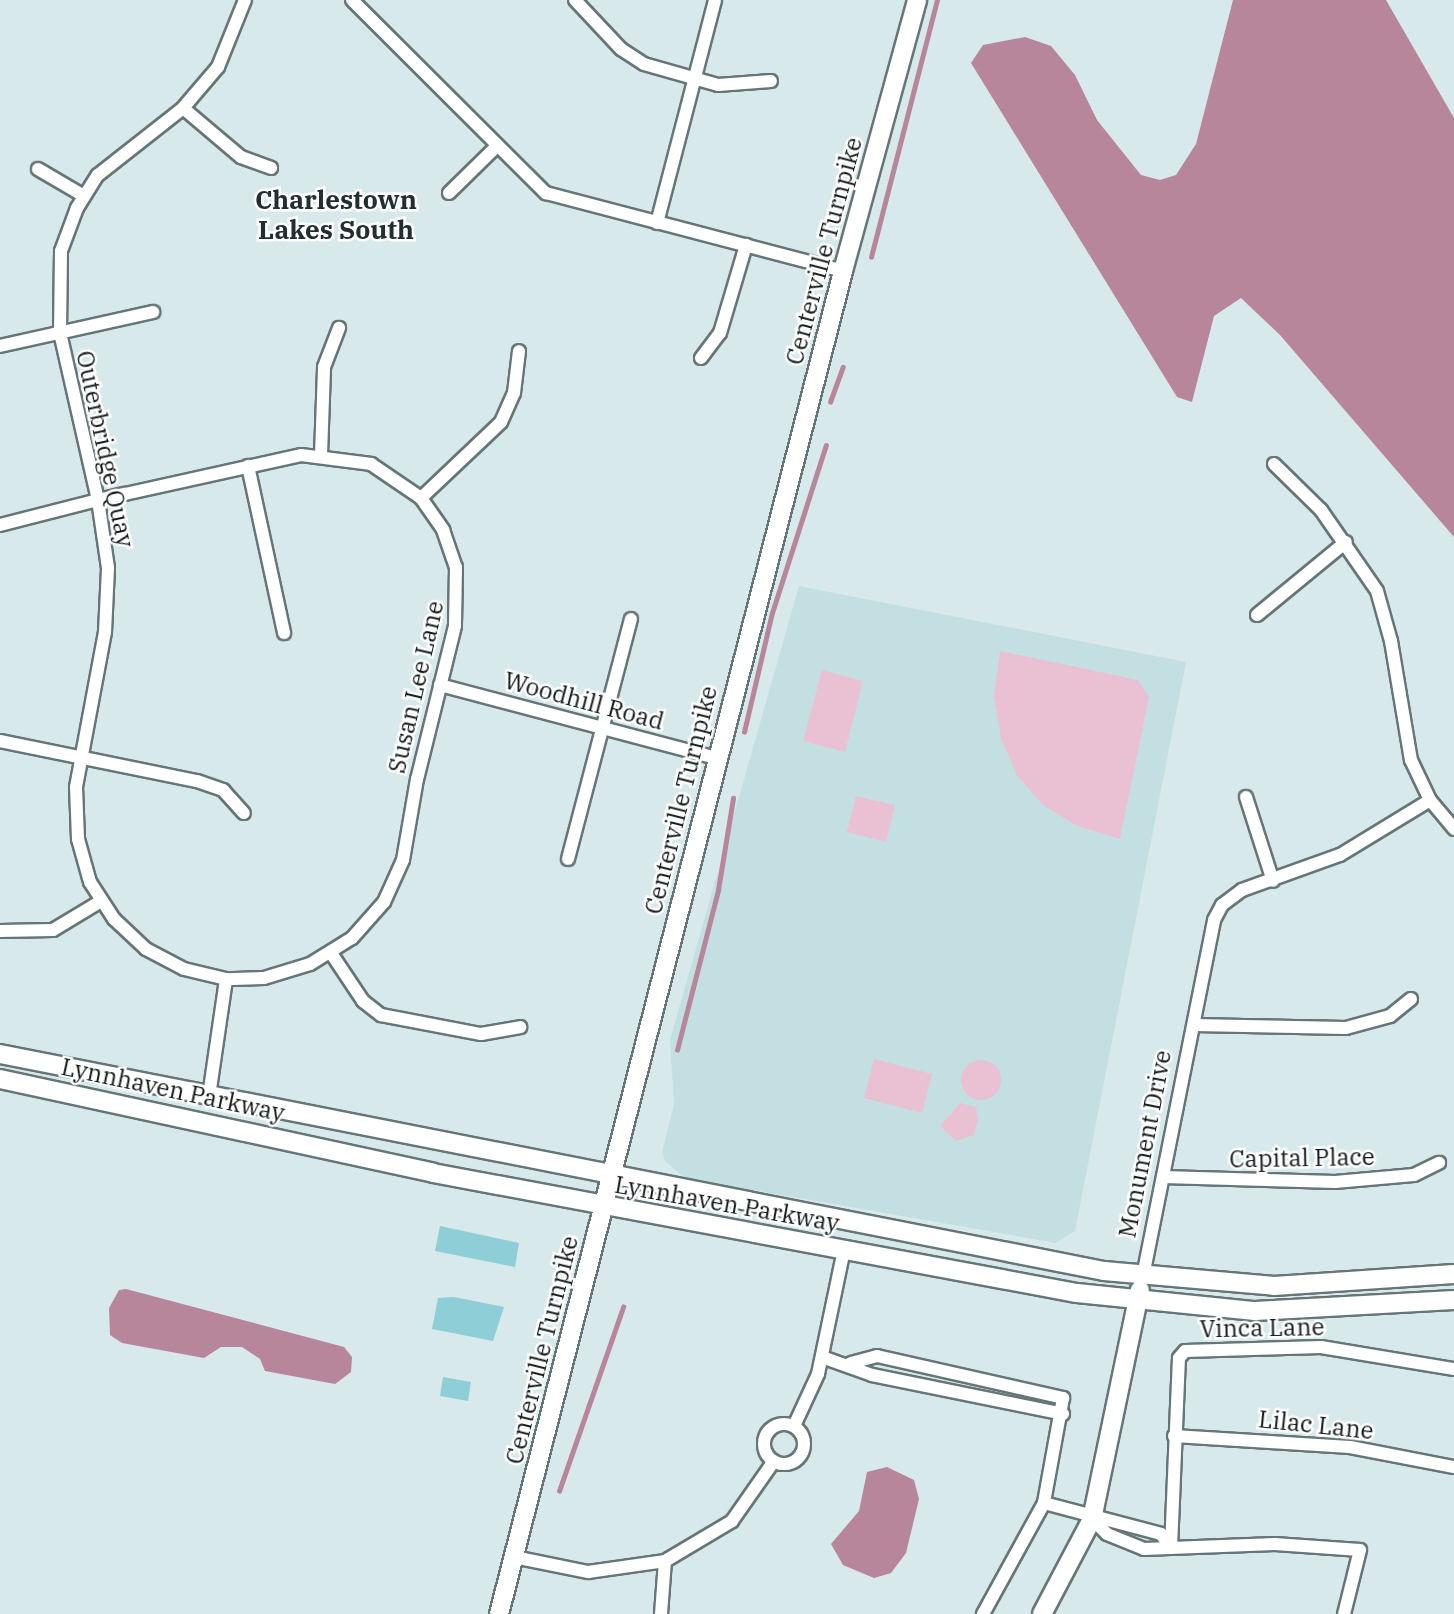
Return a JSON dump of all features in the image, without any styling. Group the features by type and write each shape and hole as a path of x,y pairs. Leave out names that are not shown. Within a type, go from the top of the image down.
{"main road":[{"name":"Centerville Turnpike","path":"499,1614 843,271 918,0"},
{"name":"Lynnhaven Parkway","path":"0,1054 1143,1276 1273,1286 1454,1274"},
{"name":"Lynnhaven Parkway","path":"0,1079 604,1207 1138,1301 1304,1311 1454,1300"},
{"name":"Monument Drive","path":"1042,1614 1092,1519 1143,1276"}],"street":[{"name":"Outerbridge Quay","path":"226,979 184,969 146,949 101,901 78,839 81,757 108,600 98,500 60,333 61,251 84,196 112,160 183,108 218,67 246,0"},
{"path":"352,0 496,147 546,192 843,271"},
{"path":"575,0 631,57 695,78 736,86 771,81"},
{"path":"657,223 715,0"},
{"path":"183,108 242,157 271,167"},
{"path":"449,193 496,147"},
{"path":"38,169 84,196"},
{"path":"701,358 720,333 746,245"},
{"path":"0,346 153,312"},
{"path":"321,455 324,367 339,328"},
{"path":"421,498 501,422 514,394 519,351"},
{"name":"Susan Lee Lane","path":"0,525 248,466 321,455 379,468 421,498 443,530 459,584 440,685 395,881 369,921 331,953 287,973 226,979"},
{"path":"1274,464 1346,541 1385,616 1404,733 1430,800 1454,829"},
{"path":"248,466 284,633"},
{"path":"1257,615 1346,541"},
{"path":"568,859 631,620"},
{"name":"Woodhill Road","path":"440,685 717,758"},
{"path":"0,741 216,787 244,813"},
{"path":"1246,797 1273,881"},
{"name":"Monument Drive","path":"1143,1276 1216,916 1231,896 1340,855 1430,800"},
{"path":"0,931 53,930 101,901"},
{"path":"331,953 363,1002 382,1015 481,1034 520,1027"},
{"path":"209,1096 226,979"},
{"path":"1194,1024 1346,1028 1390,1016 1411,999"},
{"name":"Capital Place","path":"1163,1177 1335,1182 1414,1175 1439,1163"},
{"path":"794,1426 822,1357 844,1250"},
{"name":"Vinca Lane","path":"1171,1548 1178,1358 1185,1350 1321,1347 1454,1369"},
{"path":"851,1363 877,1356 1054,1393 1065,1400 1044,1503 983,1614"},
{"path":"822,1357 851,1363 872,1375 1063,1414"},
{"path":"779,1424 794,1426 804,1439 803,1452 788,1464 774,1461 764,1449 765,1436 779,1424"},
{"name":"Lilac Lane","path":"1174,1436 1350,1447 1454,1467"},
{"path":"514,1557 588,1572 665,1561 732,1521 774,1461"},
{"path":"1044,1503 1092,1519 1107,1534 1144,1549 1275,1544 1360,1550 1344,1614"},
{"path":"661,1614 665,1561"}],"shaded area":[{"path":"1233,0 1386,0 1454,118 1454,537 1280,335 1241,298 1214,316 1192,402 1177,397 971,63 983,45 1025,37 1051,46 1075,75 1097,120 1141,175 1160,180 1176,175 1196,144"},
{"path":"799,586 1186,662 1075,1231 1056,1243 685,1178 665,1161 662,1152 674,1104 670,1040"},
{"path":"1000,651 1138,680 1149,697 1120,839 1077,826 1043,805 1017,776 1001,738 994,696"},
{"path":"822,670 863,681 845,752 803,741"},
{"path":"856,796 895,805 886,842 847,832"},
{"path":"874,1059 932,1074 922,1113 864,1098"},
{"path":"981,1060 995,1066 1001,1080 995,1094 981,1100 967,1094 961,1080 967,1066"},
{"path":"960,1103 976,1107 978,1120 974,1135 956,1141 940,1126"},
{"path":"126,1289 344,1347 352,1357 351,1372 335,1384 265,1371 260,1359 242,1347 221,1347 204,1358 122,1343 110,1335 109,1308 119,1290"},
{"path":"887,1467 914,1480 919,1499 906,1553 891,1573 874,1578 843,1565 831,1544 859,1511 867,1472"}],"building":[{"path":"440,1226 519,1243 515,1267 435,1251"},
{"path":"454,1297 504,1307 493,1341 432,1329 438,1298"},
{"path":"443,1377 471,1382 468,1401 440,1396"}],"waterway":[{"path":"871,257 937,0"},
{"path":"830,402 843,367"},
{"path":"744,732 772,613 826,445"},
{"path":"677,1050 718,890 733,798"},
{"path":"559,1491 623,1307"}],"district":[{"name":"Charlestown Lakes South","path":"336,215"}]}
